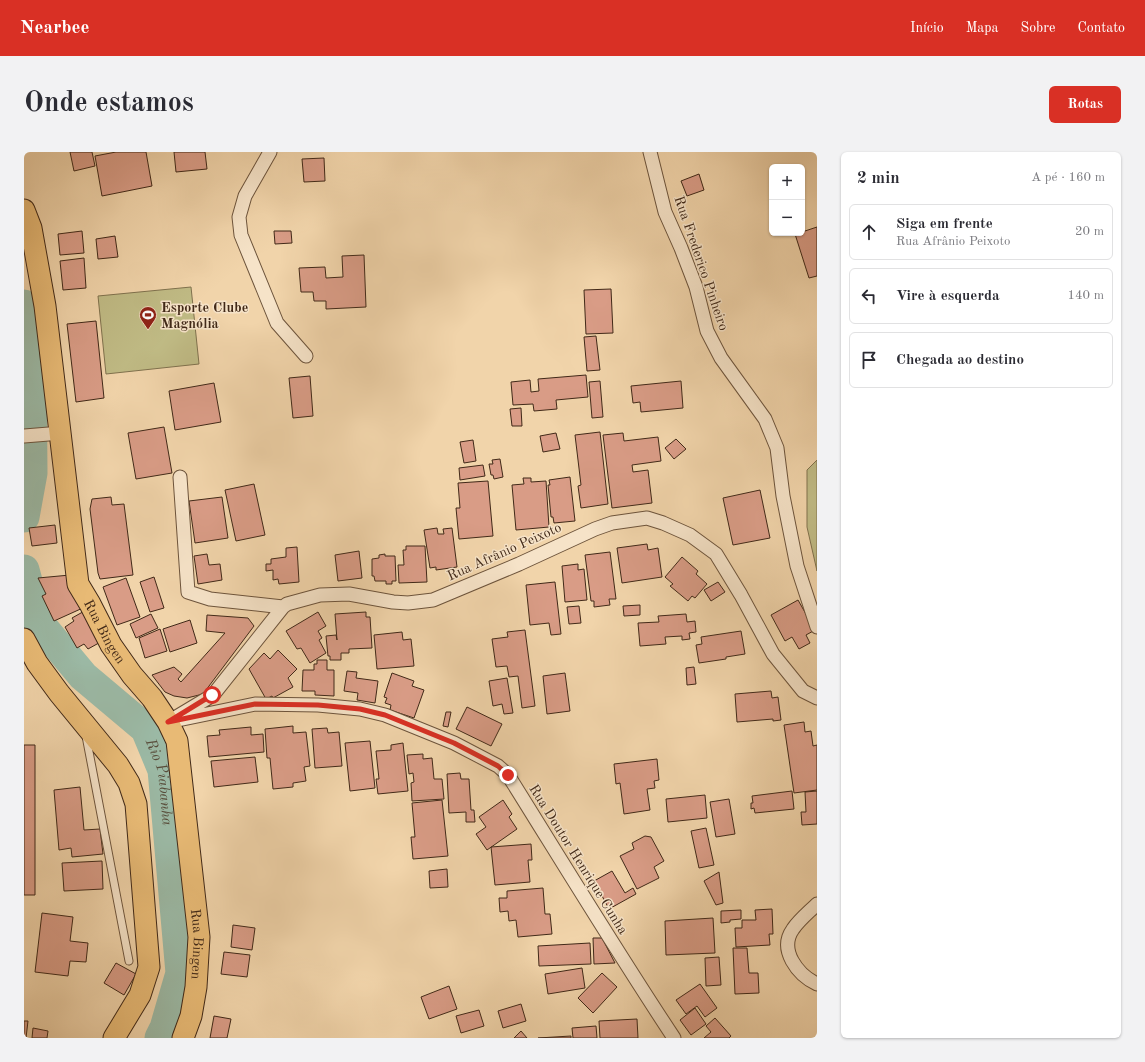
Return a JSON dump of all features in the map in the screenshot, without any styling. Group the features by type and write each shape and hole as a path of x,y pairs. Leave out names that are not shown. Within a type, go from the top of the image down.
{"main road":[{"name":"Rua Bingen","path":"24,210 31,228 46,306 78,584 111,645 132,675 152,698 168,722 177,741 198,937 196,987 191,1016 183,1038"},
{"path":"24,639 38,664 118,765 129,783 136,804 149,967 140,995 114,1038"}],"street":[{"path":"270,152 245,196 239,217 241,235 278,323 306,356"},
{"name":"Rua Frederico Pinheiro","path":"650,152 665,212 696,287 707,331 721,358 765,419 778,448 783,496 797,566 817,626"},
{"path":"24,436 61,433"},
{"path":"180,477 188,592 210,599 283,607"},
{"name":"Rua Afrânio Peixoto","path":"283,607 287,604 320,595 349,594 393,602 408,603 433,600 519,564 595,529 612,523 647,518 663,523 690,535 716,554 774,654 803,691 817,698"},
{"path":"168,722 212,695 283,607"},
{"name":"Rua Doutor Henrique Cunha","path":"168,722 255,704 318,705 360,709 385,715 454,743 498,766 508,775 594,911 619,954 674,1038"},
{"path":"817,904 793,929 788,939 788,952 799,971 808,980 817,984"}],"lane":[{"path":"84,724 129,961"}],"shaded area":[{"name":"Esporte Clube Magnólia","path":"191,287 199,364 106,374 98,296"},
{"path":"817,460 817,571 807,527 807,470"}],"building":[{"path":"70,152 92,152 95,166 74,171"},
{"path":"116,152 146,152 152,186 102,196 95,156"},
{"path":"174,152 205,152 207,169 176,172"},
{"path":"324,158 325,181 304,182 302,159"},
{"path":"699,174 704,190 687,196 681,181"},
{"path":"817,227 817,276 809,278 796,236 805,236 805,231"},
{"path":"82,231 84,253 60,255 58,234"},
{"path":"274,231 291,231 292,243 275,244"},
{"path":"115,236 118,257 98,259 96,239"},
{"path":"364,255 366,307 326,309 326,301 314,301 313,292 301,292 299,268 325,267 326,278 343,277 342,256"},
{"path":"84,258 86,288 63,290 60,261"},
{"path":"611,289 613,333 586,334 584,290"},
{"path":"96,321 104,398 76,402 67,324"},
{"path":"596,336 600,370 587,371 584,337"},
{"path":"586,375 588,397 556,400 557,409 534,411 533,404 513,405 511,382 530,380 531,392 539,391 538,379"},
{"path":"310,376 313,416 293,418 289,378"},
{"path":"600,381 603,417 592,418 589,382"},
{"path":"681,381 683,408 641,412 640,402 633,403 631,386"},
{"path":"214,383 221,422 175,430 169,391"},
{"path":"521,408 522,426 512,426 510,409"},
{"path":"164,427 172,473 136,479 128,433"},
{"path":"600,432 608,504 581,508 578,486 581,485 575,435"},
{"path":"556,433 560,449 543,452 540,436"},
{"path":"623,433 624,441 658,437 661,461 632,465 633,472 648,470 652,503 612,508 603,435"},
{"path":"676,439 686,449 674,459 665,448"},
{"path":"473,440 476,461 464,463 460,442"},
{"path":"500,459 503,477 494,479 493,475 491,475 489,464 493,464 492,460"},
{"path":"483,465 485,476 460,480 459,468"},
{"path":"570,477 575,521 554,523 553,517 551,517 548,485 550,485 549,480"},
{"path":"523,478 531,478 531,482 546,481 549,527 516,530 512,485 524,484"},
{"path":"488,481 493,536 459,539 456,508 460,508 458,483"},
{"path":"254,484 265,535 236,541 225,490"},
{"path":"760,490 770,538 733,545 723,498"},
{"path":"111,497 112,505 124,504 133,575 100,579 90,509 92,499"},
{"path":"222,497 228,538 195,543 189,501"},
{"path":"55,525 57,543 32,546 29,528"},
{"path":"437,528 438,534 444,534 443,529 452,528 457,567 436,570 436,567 430,568 424,530"},
{"path":"647,544 648,550 658,548 662,577 622,583 617,548"},
{"path":"406,546 425,546 427,582 399,583 398,565 404,565 403,550 406,550"},
{"path":"297,547 299,582 279,584 278,579 273,580 273,570 266,571 266,564 271,564 271,559 286,557 286,548"},
{"path":"359,551 362,578 338,581 335,555"},
{"path":"610,552 616,599 609,599 610,605 594,607 594,601 591,601 585,555"},
{"path":"207,554 209,565 220,564 222,580 198,584 194,556"},
{"path":"385,554 385,556 395,556 396,581 392,581 392,584 386,584 386,581 375,581 374,576 372,576 372,559 379,558 379,555"},
{"path":"682,557 698,571 696,574 707,584 695,598 692,596 688,601 670,586 673,584 665,577"},
{"path":"578,564 578,570 584,569 587,600 565,602 562,566"},
{"path":"70,575 85,607 54,621 42,596 46,594 38,578"},
{"path":"154,577 164,608 150,612 140,582"},
{"path":"126,578 140,617 117,625 103,587"},
{"path":"555,582 561,634 551,635 549,623 530,625 526,585"},
{"path":"718,582 725,592 711,601 704,590"},
{"path":"798,600 815,630 806,635 810,643 799,649 792,637 785,641 771,615"},
{"path":"640,605 640,615 624,616 623,606"},
{"path":"579,606 581,623 569,624 567,607"},
{"path":"88,609 106,639 88,649 84,644 77,648 65,627 74,621 72,618"},
{"path":"318,612 326,626 318,631 322,638 319,640 326,653 310,663 301,648 297,649 286,631"},
{"path":"366,612 366,617 370,617 372,648 349,649 349,653 341,653 341,660 330,660 330,656 328,656 326,636 336,635 337,640 335,614"},
{"path":"151,614 158,628 136,638 130,624"},
{"path":"686,614 687,622 695,621 696,632 689,633 690,639 682,640 682,636 665,637 666,644 640,646 638,623 659,622 658,616"},
{"path":"207,615 248,618 254,626 203,694 187,698 174,696 165,692 152,675 174,667 182,674 178,679 181,682 225,633 206,631"},
{"path":"190,620 197,643 170,652 163,629"},
{"path":"160,629 167,651 145,658 139,638"},
{"path":"525,630 535,706 522,708 518,676 509,677 507,666 496,667 492,639 508,637 507,632"},
{"path":"741,631 745,654 726,657 726,659 699,663 696,645 702,644 701,637"},
{"path":"402,632 403,640 411,639 414,666 377,669 374,635"},
{"path":"278,650 297,669 288,678 293,687 273,698 272,696 266,699 249,669 264,653 270,659"},
{"path":"317,660 327,660 327,670 334,670 334,696 315,695 315,691 302,691 303,670 314,670 314,664 317,664"},
{"path":"694,667 696,684 687,685 686,668"},
{"path":"347,671 357,672 356,678 378,681 375,703 357,700 358,693 344,691"},
{"path":"392,673 414,681 412,686 424,690 414,718 390,710 391,705 385,703 387,698 384,697"},
{"path":"565,673 570,711 547,714 543,676"},
{"path":"507,678 513,713 504,714 502,704 493,706 489,681"},
{"path":"771,691 772,698 778,697 781,720 773,721 773,719 737,722 735,694"},
{"path":"467,707 502,724 491,746 456,729"},
{"path":"446,712 451,712 448,727 443,726"},
{"path":"804,722 805,732 811,731 813,746 817,745 817,790 794,793 784,725"},
{"path":"293,726 293,733 306,732 310,766 304,767 306,781 293,783 293,787 273,789 270,758 267,758 265,729"},
{"path":"251,727 251,735 263,734 264,752 209,757 207,736 220,735 219,730"},
{"path":"327,728 328,733 339,732 342,766 315,768 312,729"},
{"path":"370,741 375,788 350,791 345,743"},
{"path":"403,743 408,791 378,794 376,779 379,779 376,751 391,750 391,745"},
{"path":"24,745 35,745 35,895 24,895"},
{"path":"423,754 423,759 432,758 434,779 442,779 444,799 412,801 411,783 414,782 413,773 409,774 407,755"},
{"path":"255,757 258,782 214,787 211,761"},
{"path":"657,759 659,780 654,781 655,788 647,789 650,810 624,814 620,783 616,784 614,764"},
{"path":"460,773 461,779 469,779 471,810 474,810 475,822 466,822 466,812 449,813 447,774"},
{"path":"80,787 84,830 100,829 103,854 72,857 71,848 59,850 54,790"},
{"path":"792,791 794,809 755,813 754,808 751,809 751,803 753,803 752,796"},
{"path":"817,791 817,824 802,825 801,812 806,812 805,792"},
{"path":"705,795 707,818 668,822 666,799"},
{"path":"729,799 735,834 716,837 710,802"},
{"path":"442,800 448,856 413,859 411,837 415,837 412,803"},
{"path":"503,800 512,814 509,817 517,829 487,850 476,834 486,827 479,817"},
{"path":"706,828 714,865 699,868 691,831"},
{"path":"645,836 651,837 664,861 654,867 659,878 637,889 620,856 634,849 632,843"},
{"path":"531,844 532,860 528,860 530,882 495,885 491,847"},
{"path":"102,861 103,889 64,891 62,863"},
{"path":"447,869 448,887 430,888 429,871"},
{"path":"612,871 625,893 633,888 636,894 609,909 594,881"},
{"path":"719,872 723,903 716,905 704,881"},
{"path":"543,888 545,914 550,914 552,934 518,937 516,920 509,921 508,911 500,912 499,898 507,898 507,891"},
{"path":"772,909 773,934 769,934 770,945 736,947 735,928 742,928 742,920 756,920 755,910"},
{"path":"741,910 741,919 721,923 721,911"},
{"path":"42,913 73,917 70,941 88,943 86,962 70,961 68,976 35,972"},
{"path":"713,918 715,953 666,955 665,921"},
{"path":"233,925 255,928 252,950 231,947"},
{"path":"593,938 602,938 615,963 594,964"},
{"path":"590,943 591,964 539,966 538,946"},
{"path":"733,948 747,948 749,973 758,973 759,993 735,994"},
{"path":"224,952 250,955 247,977 221,974"},
{"path":"719,957 721,985 706,986 705,958"},
{"path":"116,963 136,974 124,995 104,983"},
{"path":"582,968 585,988 548,994 545,974"},
{"path":"602,973 617,987 593,1013 578,998"},
{"path":"700,984 717,1008 705,1017 697,1006 686,1014 676,1000"},
{"path":"449,986 457,1009 429,1019 421,997"},
{"path":"521,1004 526,1021 503,1028 498,1011"},
{"path":"695,1008 706,1024 691,1035 680,1020"},
{"path":"479,1010 484,1026 461,1033 456,1016"},
{"path":"214,1016 231,1019 227,1038 210,1038"},
{"path":"715,1018 731,1036 729,1038 704,1038 711,1032 706,1026"},
{"path":"637,1019 638,1038 600,1038 599,1021"},
{"path":"24,1021 28,1021 26,1038 24,1038"},
{"path":"596,1026 597,1038 573,1038 572,1028"},
{"path":"33,1028 48,1031 47,1038 32,1038"},
{"path":"521,1031 527,1038 514,1038"},
{"path":"571,1036 571,1038 538,1038"}],"waterway":[{"name":"Rio Piabanha","path":"24,305 31,345 32,473 24,517"},
{"name":"Rio Piabanha","path":"24,570 38,622 83,676 146,729 163,770 181,973 165,1028 160,1038"}],"place":[{"name":"Esporte Clube Magnólia","path":"148,330"}],"route":[{"path":"212,695 168,722 255,704 318,705 360,709 385,715 454,743 498,766 508,775"}]}
